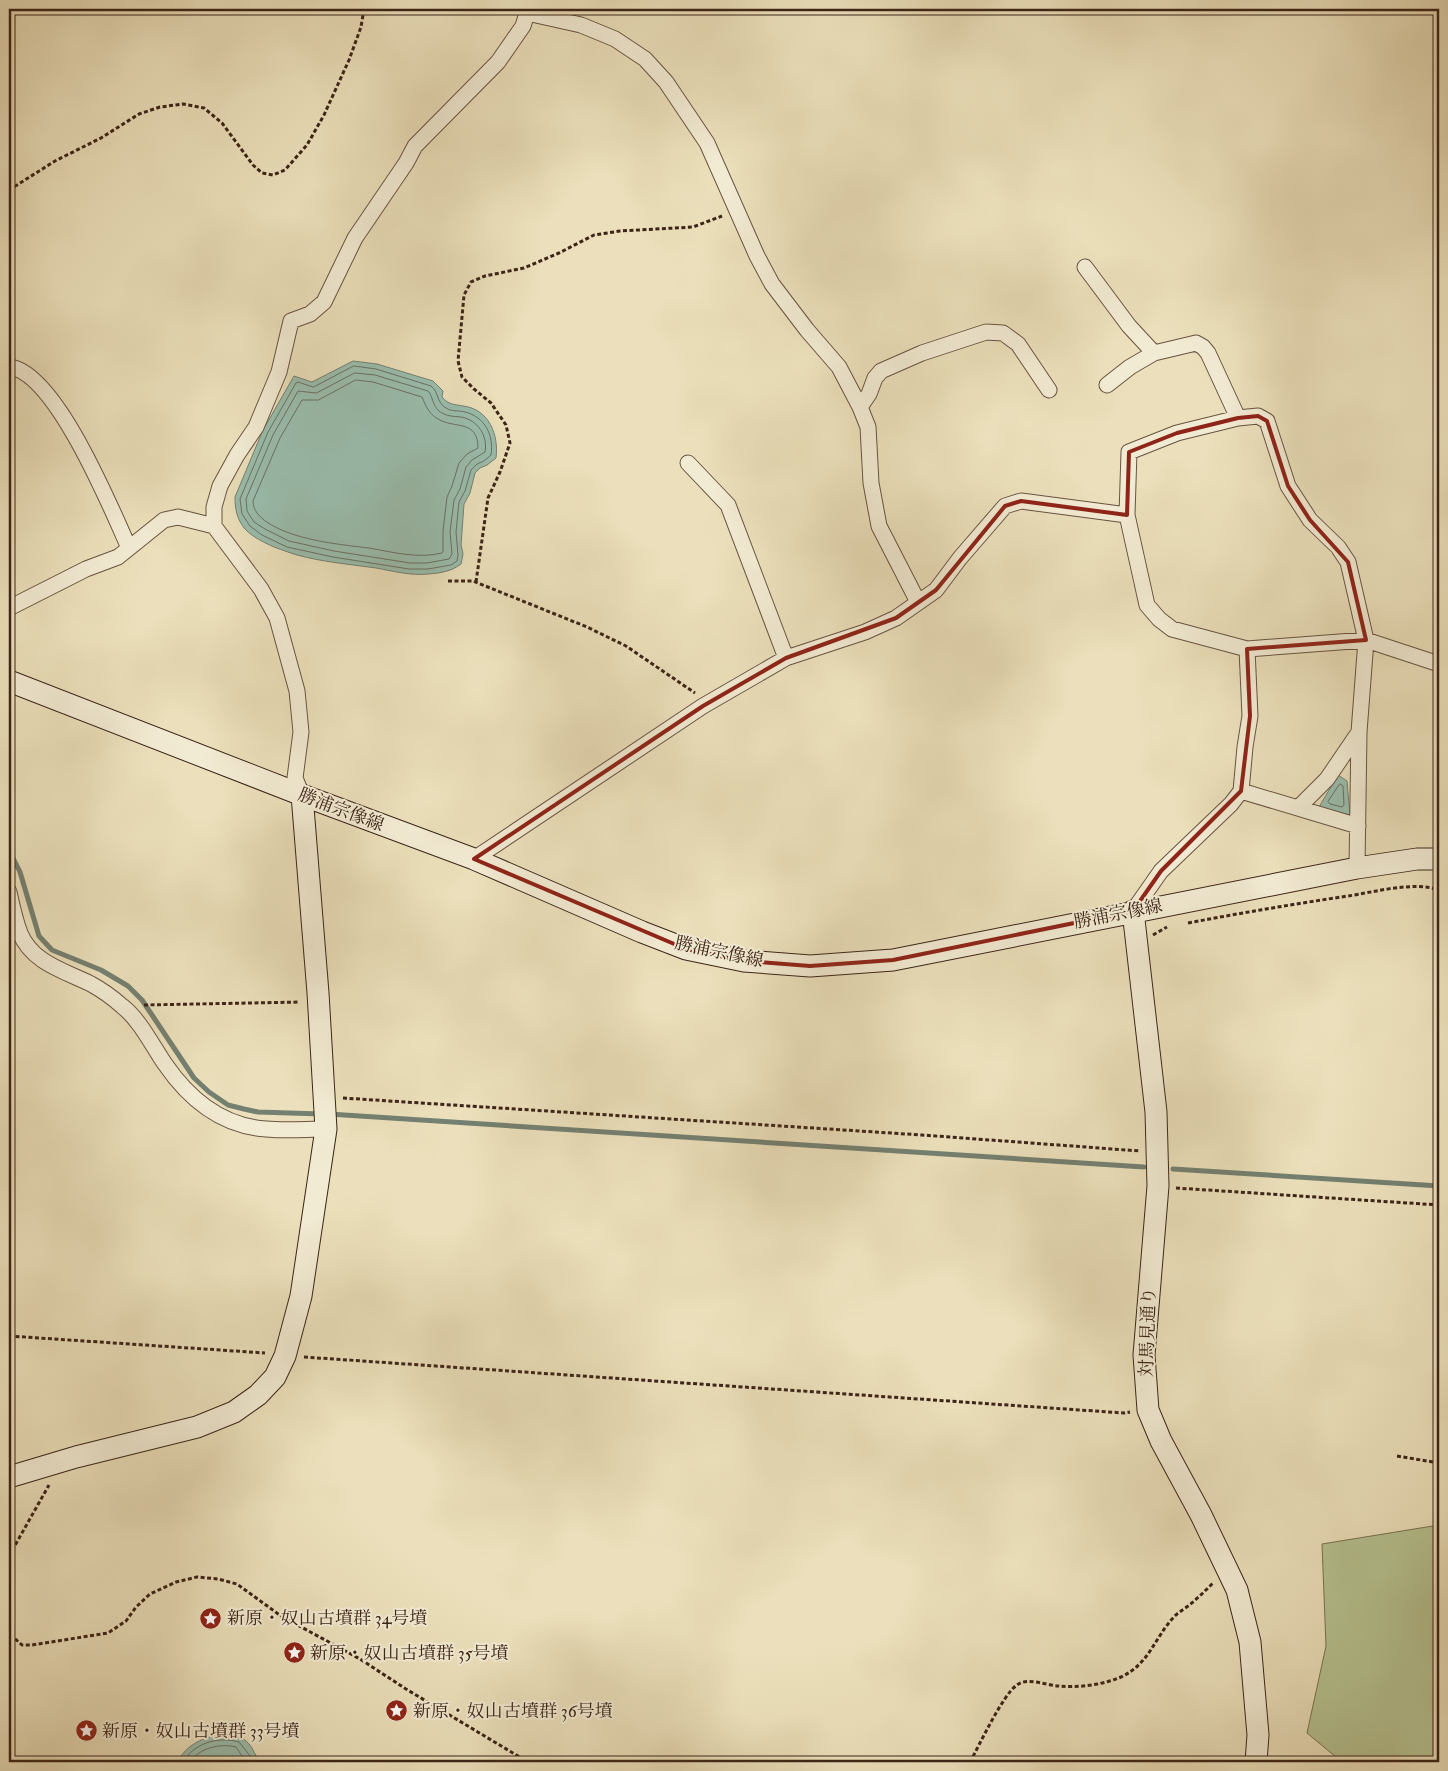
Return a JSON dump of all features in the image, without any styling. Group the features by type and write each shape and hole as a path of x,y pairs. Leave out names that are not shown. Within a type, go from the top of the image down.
{"street":[{"path":"9,1477 52,1464 197,1427 234,1412 258,1395 275,1377 285,1356 301,1296 326,1113 302,795 295,778 301,732 297,691 278,618 262,589 214,526 214,507 220,486 237,455 256,427 279,372 291,321 310,314 324,302 355,238 415,146 498,62 522,26 526,11 581,25 615,39 645,59 666,82 707,143 757,256 772,284 807,330 839,367 860,407 868,426 871,483 879,526 918,602"},
{"path":"1085,268 1129,326 1154,353"},
{"path":"860,407 869,394 874,378 881,371 922,353 986,332 1003,333 1018,344 1049,390"},
{"path":"1107,385 1130,367 1154,353 1196,343 1208,353 1238,418"},
{"path":"9,367 15,367 35,380 65,419 85,455 130,548"},
{"path":"1358,868 1359,732 1366,640 1348,562 1338,547 1310,520 1288,486 1267,421 1258,416 1238,418 1177,433 1129,452 1127,515 1147,605 1159,619 1172,629 1247,649 1366,640 1414,657 1438,661"},
{"path":"688,464 728,505 786,658"},
{"path":"474,859 704,706 786,658 865,632 896,618 936,590 960,558 1005,506 1021,500 1127,515"},
{"path":"9,608 86,570 118,557 164,520 178,517 214,526"},
{"path":"1133,911 1161,871 1231,804 1241,791 1244,747 1250,716 1247,649"},
{"name":"勝浦宗像線","path":"9,681 302,795 474,859 642,932 686,949 744,961 810,966 893,960 1358,868 1417,859 1439,859"},
{"path":"1299,807 1327,779 1359,732"},
{"path":"1241,791 1358,826"},
{"path":"9,892 20,934 33,954 51,966 93,985 124,1007 169,1070 187,1092 205,1107 232,1122 265,1129 326,1113"},
{"name":"対馬見通り","path":"1133,911 1156,1112 1158,1186 1144,1355 1148,1410 1161,1441 1201,1514 1237,1590 1250,1642 1258,1735 1256,1762"}],"path":[{"path":"9,190 55,161 101,138 139,114 160,107 183,104 204,108 222,123 253,165 262,173 273,175 285,170 307,145 324,115 349,60 361,27 364,9"},
{"path":"476,582 488,498 510,443 506,425 491,403 462,377 458,361 464,295 471,282 485,276 524,268 559,254 594,236 620,231 693,227 727,214 736,207"},
{"path":"448,581 476,582 626,646 693,691 704,706"},
{"path":"1186,924 1283,905 1404,887 1439,890"},
{"path":"1138,945 1166,927 1176,925"},
{"path":"124,1007 157,1004 318,1000"},
{"path":"326,1113 922,1135 1157,1152"},
{"path":"1158,1186 1439,1205"},
{"path":"9,1336 1124,1413 1148,1410"},
{"path":"1397,1456 1439,1464"},
{"path":"9,1556 52,1479 52,1464"},
{"path":"970,1762 1006,1697 1015,1686 1022,1682 1058,1686 1082,1686 1099,1684 1122,1676 1140,1664 1174,1617 1202,1594 1226,1568"},
{"path":"9,1600 14,1637 22,1645 32,1645 108,1633 126,1621 136,1607 150,1594 176,1582 197,1577 218,1579 237,1584 282,1616 360,1659 406,1689 528,1762"}],"highlighted area":[{"path":"1258,416 1267,421 1288,486 1310,520 1348,562 1366,640 1247,649 1250,716 1241,791 1161,871 1133,911 893,960 810,966 744,961 686,949 474,859 703,706 786,658 896,618 936,590 1005,506 1021,501 1127,515 1129,452 1177,433 1238,418"}],"green space":[{"path":"1439,1525 1439,1762 1342,1762 1307,1733 1326,1646 1322,1544"}],"water":[{"path":"353,361 377,364 433,381 443,391 442,397 447,402 472,408 480,412 494,432 497,449 496,458 475,473 470,493 464,504 461,564 454,568 438,573 402,573 306,557 280,549 253,536 245,529 238,518 235,497 263,430 294,376 312,382"},
{"path":"1338,775 1347,781 1350,815 1319,807"},
{"path":"219,1734 234,1735 243,1739 263,1762 177,1762 190,1747 206,1738"}],"waterway":[{"path":"9,850 20,872 39,936 52,950 101,970 128,986 142,1000 194,1078 209,1092 228,1105 258,1112 321,1114"},
{"path":"329,1114 1144,1167"},
{"path":"1173,1169 1439,1186"}],"place":[{"name":"新原・奴山古墳群 34号墳","path":"211,1618"},
{"name":"新原・奴山古墳群 35号墳","path":"294,1653"},
{"name":"新原・奴山古墳群 36号墳","path":"397,1711"},
{"name":"新原・奴山古墳群 33号墳","path":"86,1731"}]}
